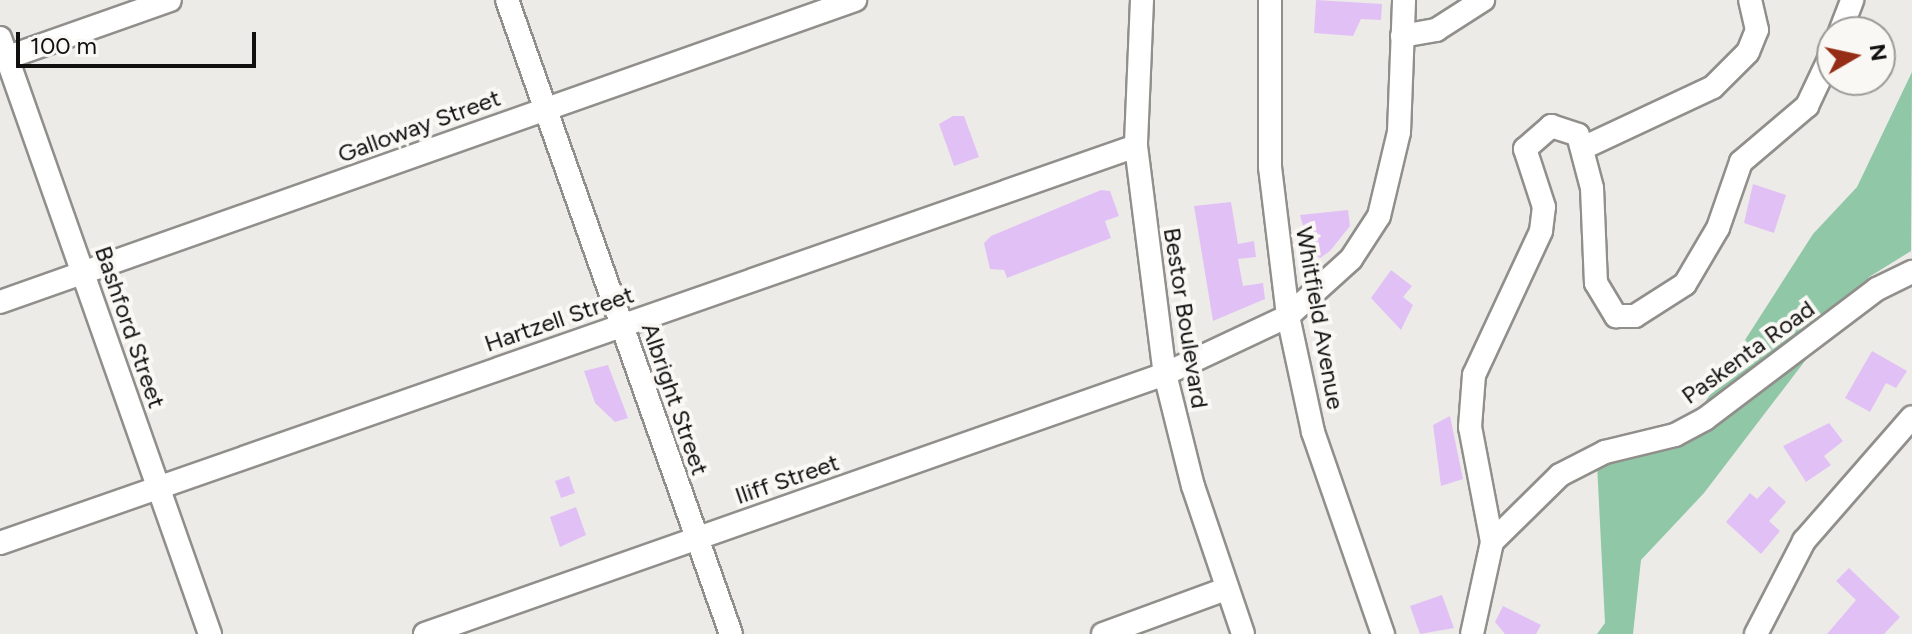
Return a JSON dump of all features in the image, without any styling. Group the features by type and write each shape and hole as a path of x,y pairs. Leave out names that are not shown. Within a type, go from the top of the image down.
{"street":[{"path":"2,52 170,0"},
{"name":"Albright Street","path":"507,0 731,634"},
{"name":"Galloway Street","path":"0,302 855,0"},
{"name":"Bestor Boulevard","path":"1142,0 1136,146 1165,374 1226,589 1243,634"},
{"name":"Whitfield Avenue","path":"1270,0 1270,167 1288,316 1313,432 1383,634"},
{"name":"Iliff Street","path":"425,634 1165,374 1288,316 1351,259 1379,216 1399,132 1404,0"},
{"path":"1402,36 1436,30 1483,0"},
{"path":"1585,147 1713,87 1748,52 1757,30 1750,0"},
{"name":"Bashford Street","path":"2,52 84,273 210,634"},
{"path":"1472,634 1492,542 1470,427 1474,375 1541,231 1544,207 1525,149 1551,126 1578,135 1585,147 1596,283 1616,316 1635,316 1685,284 1718,228 1741,162 1807,106 1816,87"},
{"name":"Hartzell Street","path":"0,543 1136,146"},
{"name":"Paskenta Road","path":"1492,542 1560,475 1605,452 1675,435 1705,419 1877,289 1912,272"},
{"path":"1756,634 1804,541 1912,417"},
{"path":"1103,634 1226,589"}],"green space":[{"path":"1912,72 1911,251 1869,277 1704,493 1641,560 1633,634 1597,634 1605,623 1597,464 1627,452 1675,449 1813,234 1857,187"}],"building":[{"path":"1316,0 1382,4 1381,20 1361,19 1353,36 1314,33"},
{"path":"953,116 964,116 979,157 954,166 939,124"},
{"path":"1753,184 1786,195 1774,233 1744,223"},
{"path":"1101,190 1110,191 1119,216 1105,221 1111,238 1007,278 1004,270 990,269 984,243 991,236"},
{"path":"1231,202 1238,244 1254,241 1256,257 1238,259 1243,286 1263,283 1265,299 1213,321 1194,206"},
{"path":"1348,210 1350,226 1330,251 1320,258 1310,251 1300,215"},
{"path":"1391,270 1412,286 1403,297 1413,305 1401,330 1371,298"},
{"path":"1872,351 1907,371 1896,388 1886,383 1870,412 1845,398"},
{"path":"608,365 628,418 615,422 595,403 584,371"},
{"path":"1450,416 1463,479 1441,486 1433,425"},
{"path":"1829,423 1843,441 1824,456 1831,465 1806,482 1783,446"},
{"path":"569,476 575,493 561,498 555,481"},
{"path":"1769,486 1786,502 1769,521 1780,531 1761,554 1726,522 1750,493 1757,499"},
{"path":"576,507 586,535 560,547 550,517"},
{"path":"1849,568 1900,617 1884,634 1827,634 1856,600 1836,581"},
{"path":"1442,595 1454,628 1420,634 1410,606"},
{"path":"1503,606 1541,625 1536,634 1505,634 1495,622"}]}
